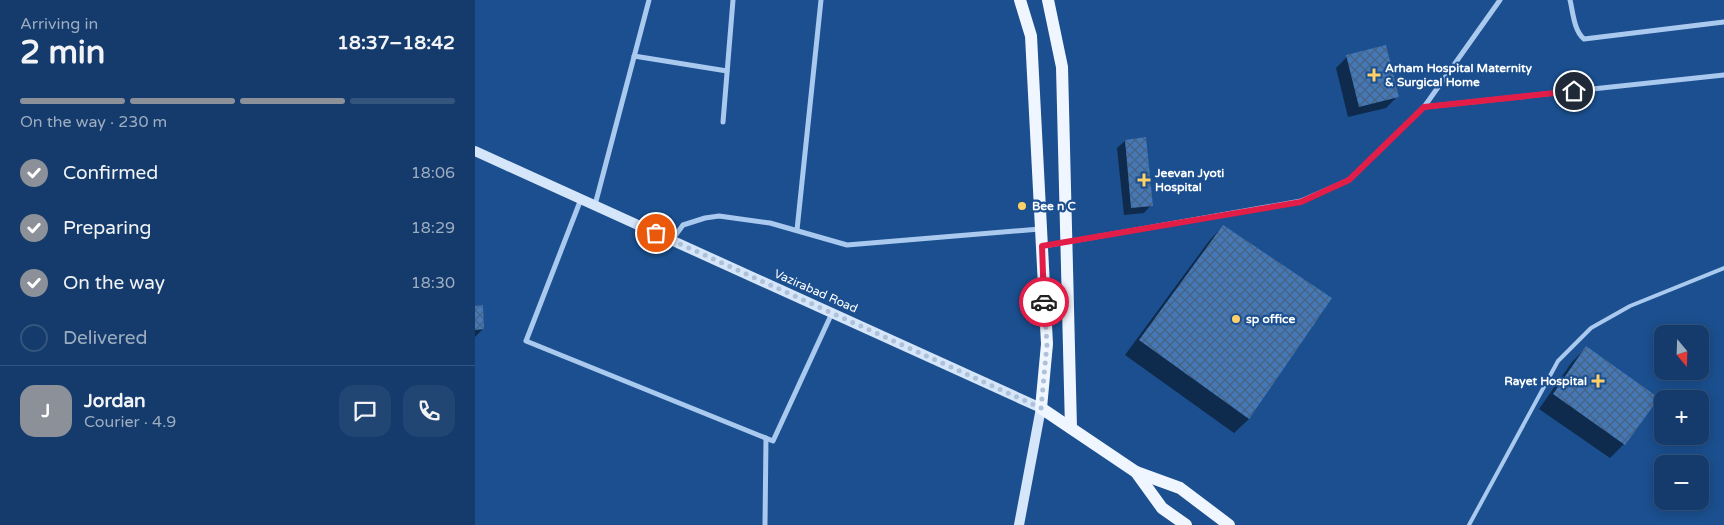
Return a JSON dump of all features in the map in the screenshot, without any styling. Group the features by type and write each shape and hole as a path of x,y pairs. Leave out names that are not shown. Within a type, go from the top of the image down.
{"main road":[{"path":"1019,0 1031,36 1047,344 1041,408 1019,525"},
{"path":"1048,0 1062,67 1071,428"},
{"name":"Vazirabad Road","path":"475,151 1041,408 1136,472 1180,488 1229,525"},
{"name":"Vazirabad Road","path":"1136,472 1162,508 1186,525"}],"street":[{"path":"595,206 649,0"},
{"path":"723,122 733,0"},
{"path":"797,230 821,0"},
{"path":"1042,246 1301,202 1349,180 1424,107 1500,0"},
{"path":"1570,0 1579,36 1590,40 1724,22"},
{"path":"634,56 727,71"},
{"path":"1424,107 1724,75"},
{"path":"581,200 526,341 773,441 832,313"},
{"path":"671,240 683,225 719,216 770,223 847,245 1041,229"},
{"path":"765,525 766,438"}],"lane":[{"path":"1469,525 1558,361 1591,328 1599,323 1630,306 1724,268"}],"building":[{"path":"1386,45 1399,97 1359,107 1346,55"},
{"path":"1146,137 1153,206 1131,208 1125,140"},
{"name":"sp office","path":"1223,225 1332,298 1249,419 1139,340"},
{"path":"483,305 484,329 475,330 475,306"},
{"path":"1586,346 1654,394 1654,405 1625,445 1553,394"}],"way so far":[{"path":"656,233 1041,408 1047,344 1044,302"}],"place":[{"name":"Arham Hospital Maternity & Surgical Home","path":"1374,75"},
{"name":"Jeevan Jyoti Hospital","path":"1144,180"},
{"name":"Bee n C","path":"1022,206"},
{"name":"sp office","path":"1236,319"},
{"name":"Rayet Hospital","path":"1598,381"}],"route":[{"path":"1044,302 1042,246 1301,202 1349,180 1424,107 1574,91"}]}
